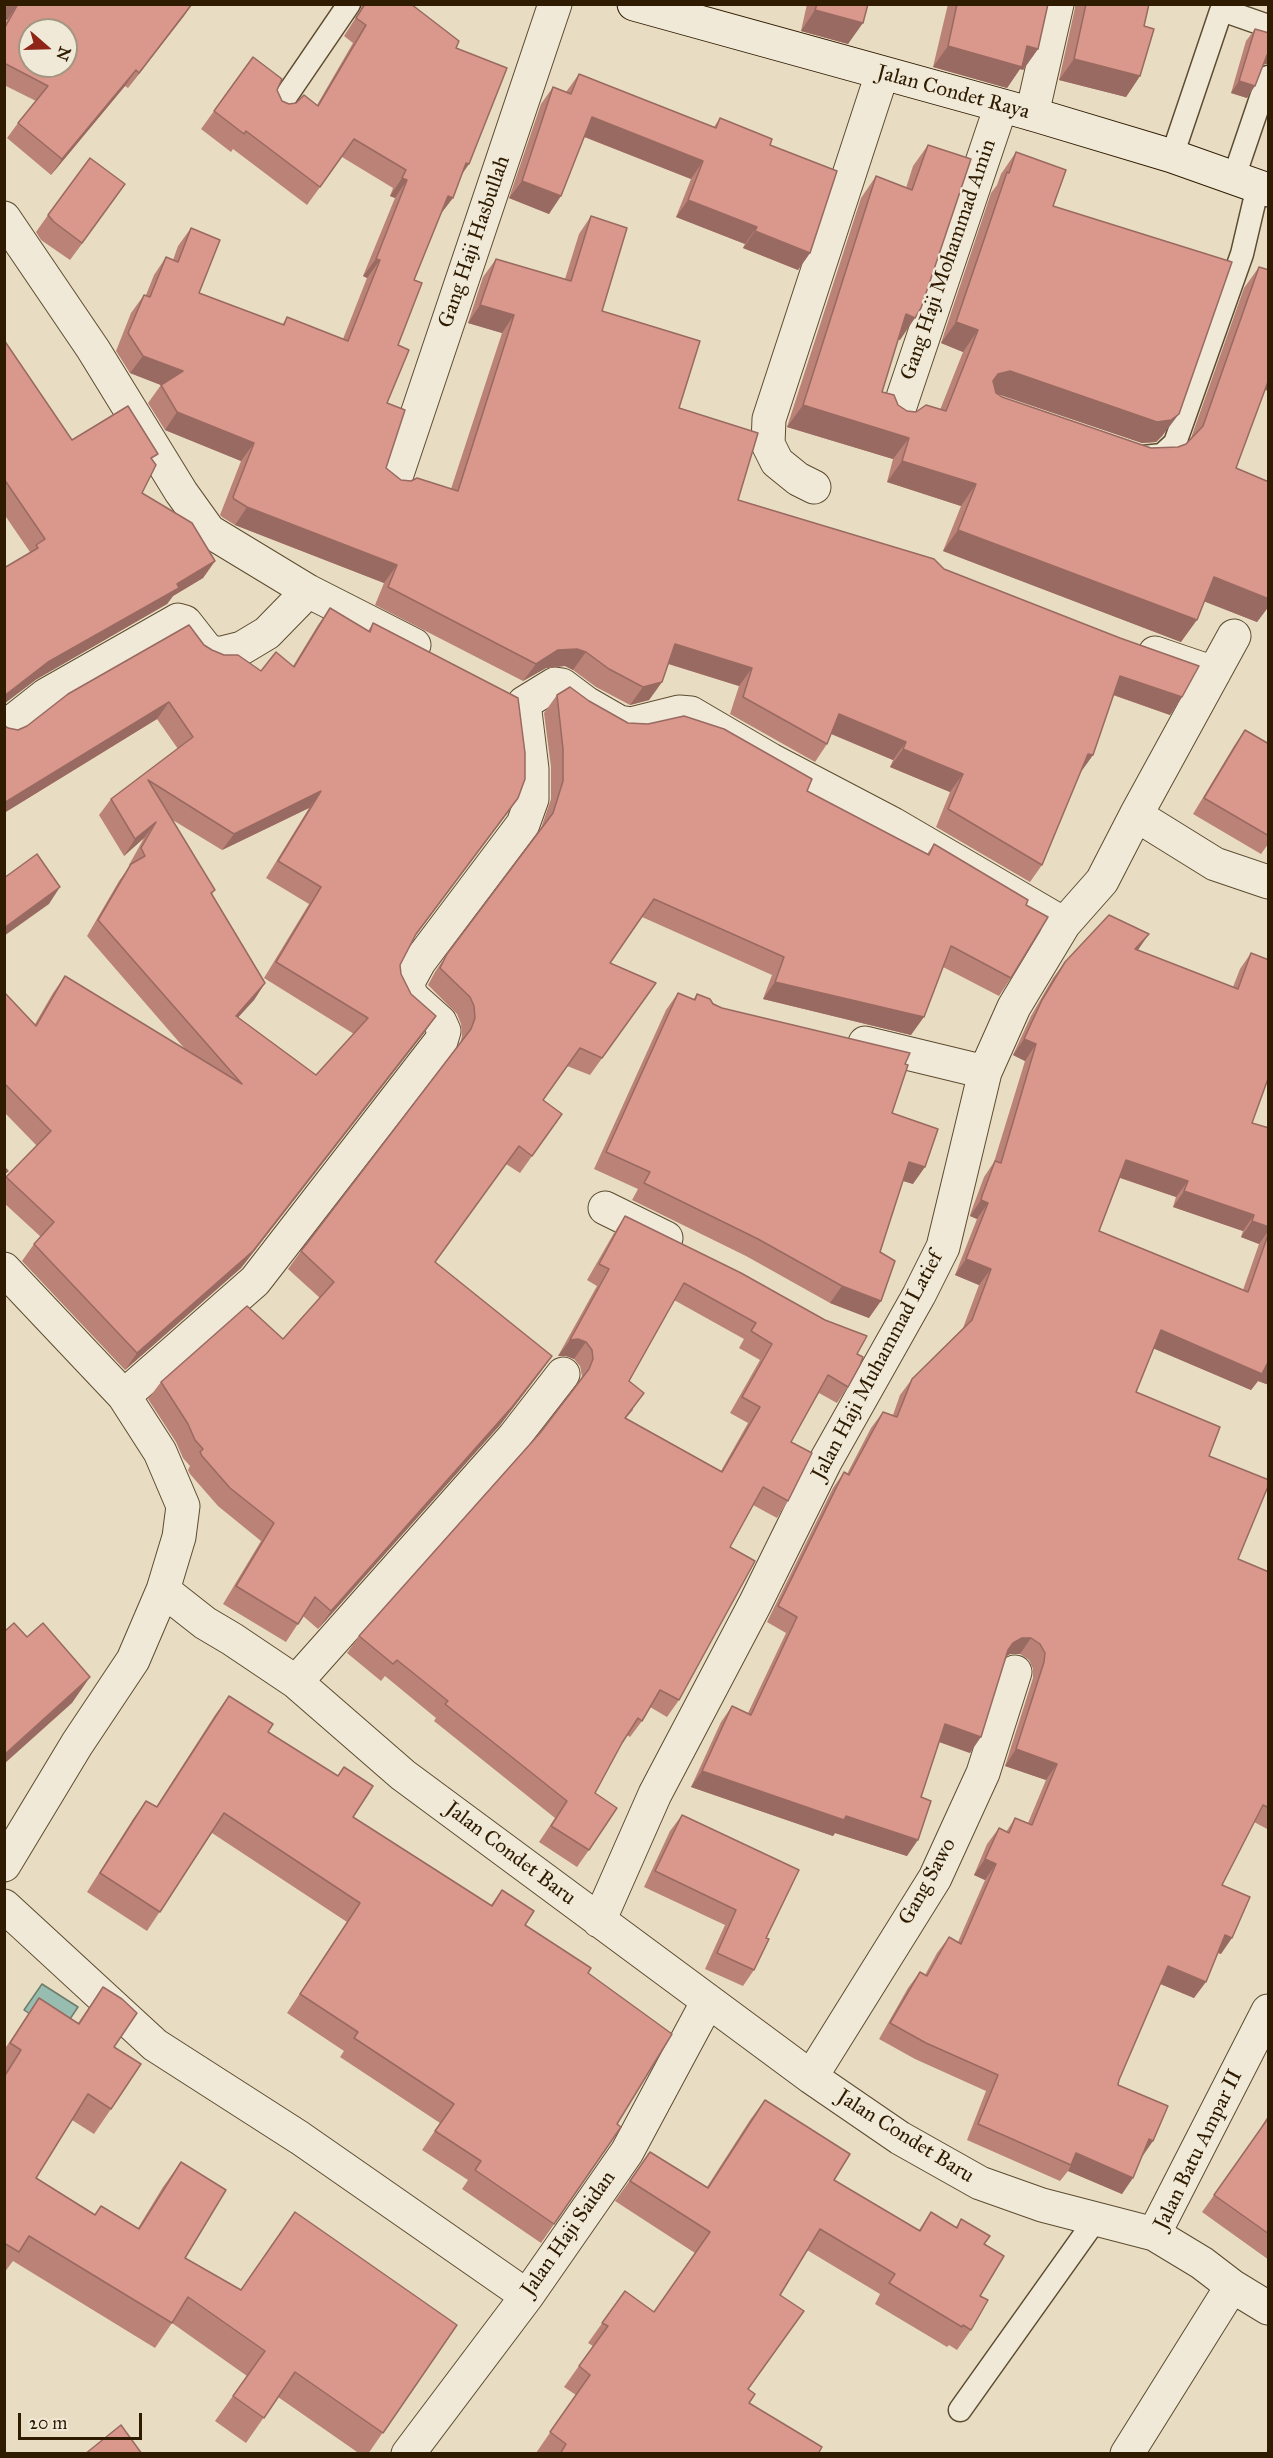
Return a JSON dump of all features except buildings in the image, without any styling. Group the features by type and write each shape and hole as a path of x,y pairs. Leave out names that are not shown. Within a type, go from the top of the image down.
{"street":[{"name":"Gang Haji Hasbullah","path":"395,480 555,4"},
{"name":"Jalan Condet Raya","path":"634,4 1016,110 1172,156 1254,184"},
{"name":"Gang Haji Mohammad Amin","path":"897,415 1057,4"},
{"path":"814,487 777,462 768,444 769,419 882,74"},
{"path":"4,218 93,349 181,492 209,531 308,591 442,659"},
{"path":"4,728 46,694 177,620 185,622 207,650 218,654 242,648 267,633 308,591"},
{"name":"Jalan Haji Muhammad Latief","path":"599,1920 655,1794 825,1462 876,1340 919,1295 943,1246 985,1072 1014,1007 1064,924 1102,881 1234,636"},
{"path":"1125,642 1214,673"},
{"path":"524,702 555,684 562,685 586,703 619,722 631,724 679,712 692,713 771,760 893,824 1064,924"},
{"path":"494,686 524,702"},
{"path":"124,1396 255,1281 441,1041 444,1031 440,1022 412,998 407,984 419,963 523,824 532,799 532,769 524,702"},
{"path":"1136,815 1215,864 1269,882"},
{"path":"838,1037 985,1072"},
{"path":"605,1208 697,1253"},
{"path":"4,1269 124,1396 160,1452 183,1506 179,1537 163,1590 133,1660 77,1744 4,1865"},
{"path":"296,1682 514,1437 563,1374"},
{"name":"Jalan Condet Baru","path":"163,1590 204,1623 232,1638 296,1682 404,1775 811,2077 900,2138 980,2183 1042,2205 1154,2234"},
{"name":"Gang Sawo","path":"811,2077 935,1878 982,1773 1015,1672"},
{"path":"4,1906 155,2045 300,2138 527,2296"},
{"name":"Jalan Haji Saidan","path":"408,2454 527,2296 627,2152 708,2001"},
{"name":"Jalan Batu Ampar II","path":"1269,2011 1154,2234 1269,2308"},
{"path":"1127,2454 1232,2286"}],"lane":[{"path":"278,108 349,4"},
{"path":"1172,156 1221,12 1225,11 1269,26"},
{"path":"1118,449 1140,457 1162,455 1175,443 1242,254 1269,77"},
{"path":"960,2410 1096,2219"}],"water":[{"path":"42,1984 78,2007 60,2034 24,2010"}]}
